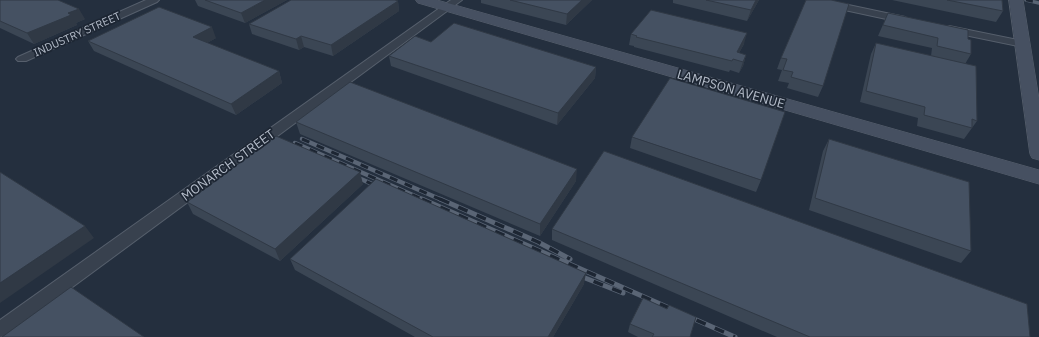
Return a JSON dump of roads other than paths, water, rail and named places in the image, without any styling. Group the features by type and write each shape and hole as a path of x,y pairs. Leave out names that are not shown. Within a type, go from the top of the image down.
{"main road":[{"name":"LAMPSON AVENUE","path":"423,0 452,4 1039,178"},
{"path":"1016,0 1039,154"}],"street":[{"name":"INDUSTRY STREET","path":"22,59 154,0"},
{"path":"812,0 919,23"},
{"name":"MONARCH STREET","path":"0,330 452,4"},
{"path":"942,28 1023,44"}],"railway":[{"path":"1026,0 1039,3"},
{"path":"302,139 442,200"},
{"path":"295,143 424,200"},
{"path":"352,175 381,188"},
{"path":"422,199 735,337"},
{"path":"440,199 538,242 570,259"},
{"path":"575,274 623,293"}]}
